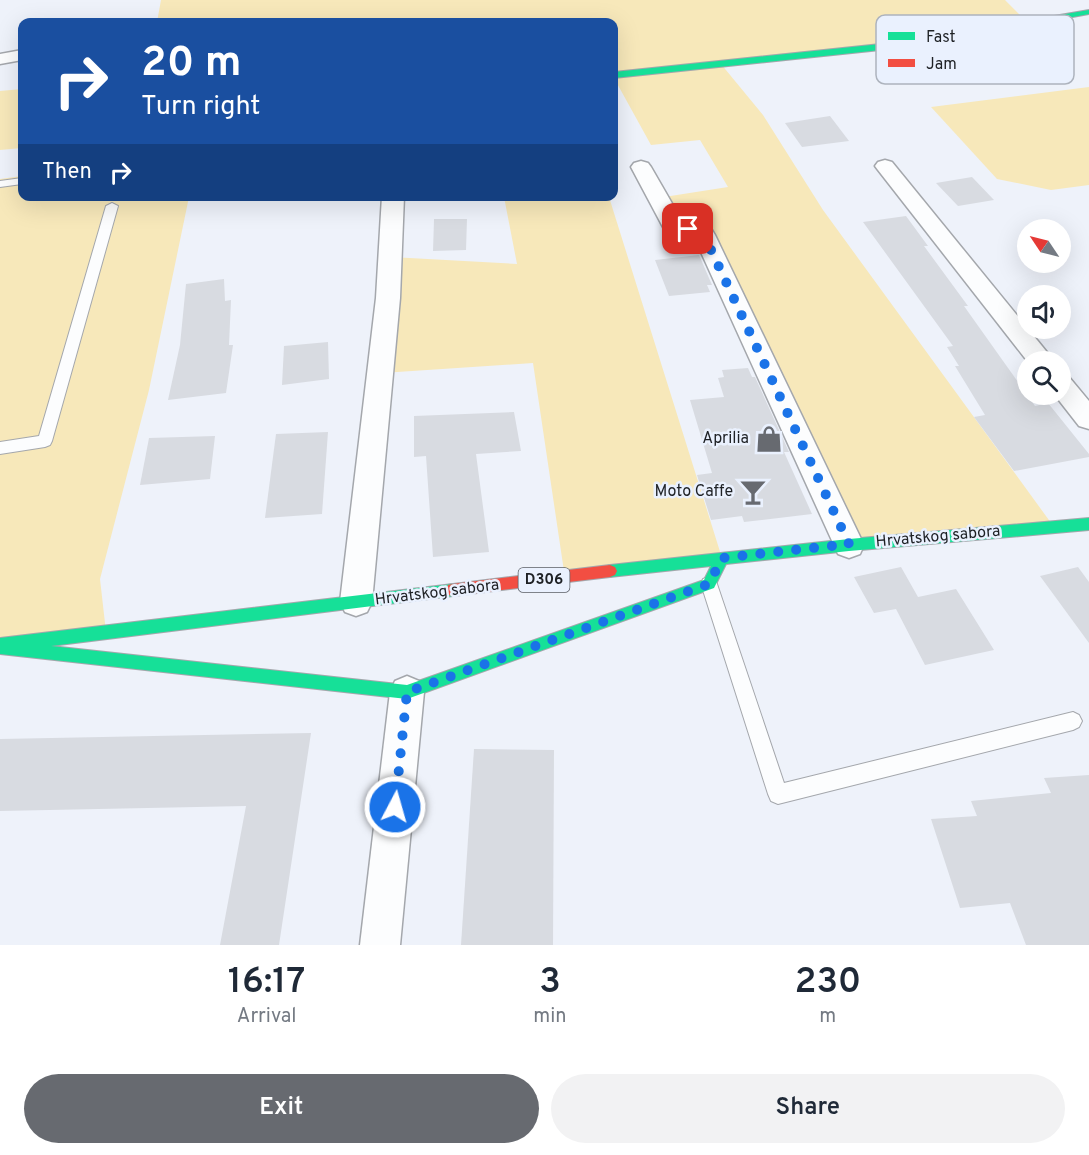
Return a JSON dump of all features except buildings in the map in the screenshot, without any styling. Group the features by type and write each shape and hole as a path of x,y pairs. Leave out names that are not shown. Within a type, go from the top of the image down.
{"street":[{"path":"1072,15 1089,12"},
{"path":"618,75 876,47"},
{"path":"0,59 18,56"},
{"path":"885,166 1033,351"},
{"path":"641,167 672,224 704,235 849,544"},
{"path":"356,602 388,298 393,201"},
{"path":"1071,397 1089,419"},
{"name":"Hrvatskog sabora","path":"0,646 722,558 849,544 1089,524"},
{"path":"0,646 407,692 709,584 722,558"},
{"path":"380,945 407,692"}],"lane":[{"path":"0,184 18,182"},
{"path":"0,448 45,441 112,206"},
{"path":"709,584 778,794 1073,721"}],"shaded area":[{"path":"161,0 1005,0 1020,15 876,15 876,44 721,64 763,115 823,210 1054,527 849,545 708,232 677,223 664,197 728,187 700,140 651,145 618,85 618,18 158,18"},
{"path":"1089,87 1089,185 1051,190 997,179 931,107"},
{"path":"18,89 18,148 0,150 0,91"},
{"path":"18,177 18,201 188,201 149,390 100,579 106,632 0,645 0,179"},
{"path":"505,201 610,201 722,558 565,578 533,363 382,373 391,257 517,264"}],"traffic: fast":[{"path":"1072,15 1089,12"},
{"path":"618,75 876,47"},
{"path":"610,571 849,545 1089,524"},
{"path":"0,647 407,692 709,584 722,558"},
{"path":"0,645 453,590"}],"traffic: jam":[{"path":"453,590 610,571"}],"place":[{"name":"Aprilia","path":"769,439"},
{"name":"Moto Caffe","path":"753,492"}],"route":[{"path":"395,807 407,692 709,584 722,558 849,544 704,235 688,229"}]}
